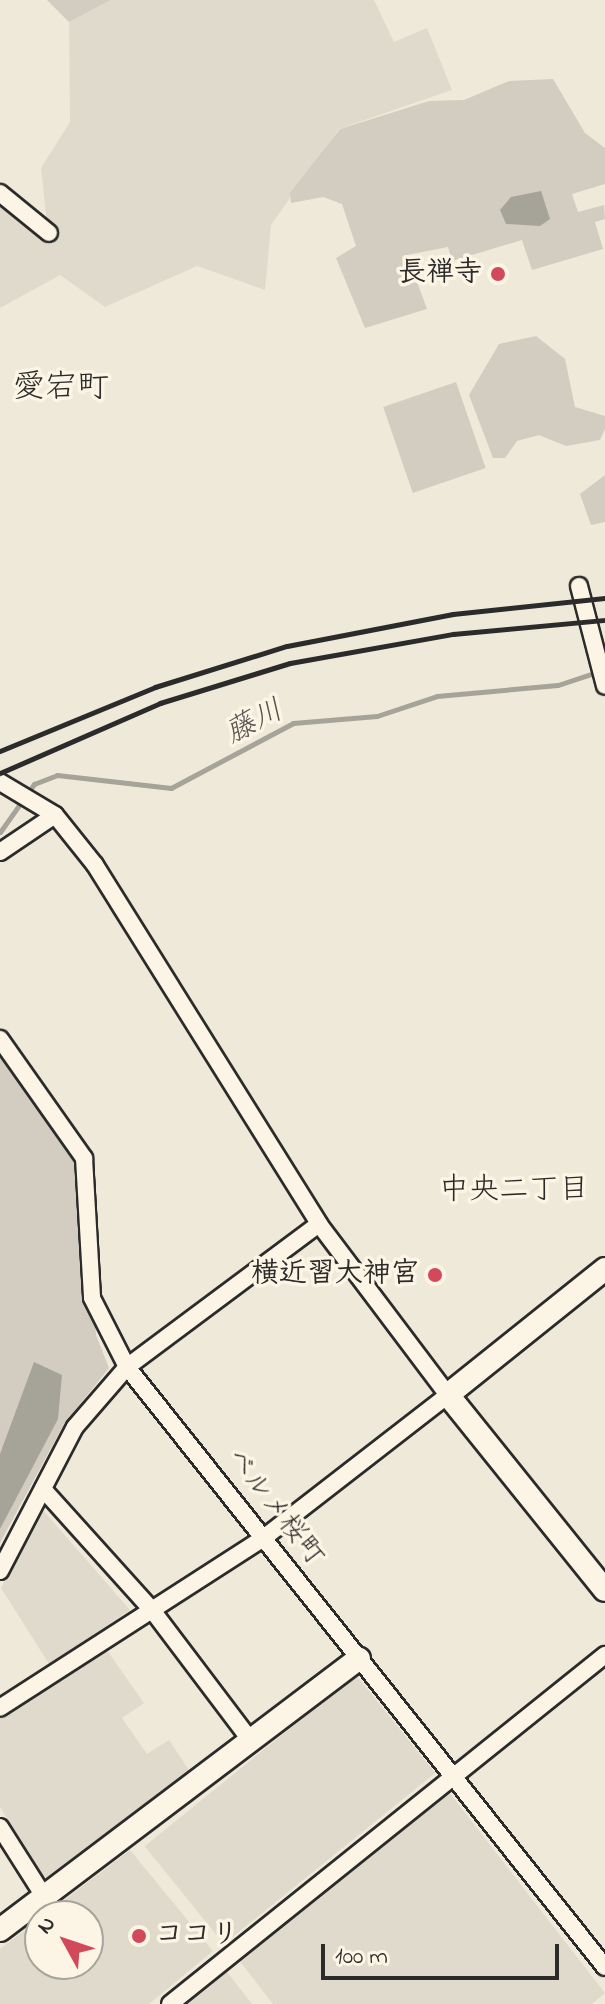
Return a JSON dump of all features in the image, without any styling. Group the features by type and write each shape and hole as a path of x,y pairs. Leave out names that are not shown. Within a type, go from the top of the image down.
{"street":[{"path":"0,193 49,233"},
{"path":"579,586 595,658 604,682"},
{"path":"0,782 55,815 206,1035 319,1224 448,1395 605,1590"},
{"path":"0,852 55,815"},
{"name":"ベルメ桜町","path":"0,1039 84,1158 92,1298 127,1367 453,1772 605,1967"},
{"path":"0,1571 75,1427 127,1367 319,1224"},
{"path":"0,1708 265,1537 605,1269"},
{"path":"43,1489 152,1610 251,1741"},
{"path":"170,2004 453,1772 605,1655"},
{"path":"0,1930 359,1658"},
{"path":"0,1827 45,1898"}],"shaded area":[{"path":"47,0 111,0 69,22"},
{"path":"111,0 374,0 394,42 427,28 452,90 339,129 271,225 265,290 197,266 105,307 60,275 0,308 0,193 48,232 41,168 70,122 69,22"},
{"path":"553,79 585,133 605,148 605,184 572,194 578,212 604,205 605,219 595,222 603,249 532,270 522,240 452,261 448,247 407,255 427,309 365,328 336,258 356,246 342,204 323,197 291,203 290,193 340,129 429,101 464,100 509,81"},
{"path":"541,191 550,219 540,226 506,224 500,210 511,197"},
{"path":"536,336 565,359 575,407 605,416 605,429 600,440 566,446 539,435 517,441 505,458 493,458 469,395 499,344"},
{"path":"456,382 486,468 413,493 383,407"},
{"path":"605,475 605,522 591,525 580,494"},
{"path":"0,1041 84,1158 96,1335 109,1368 64,1424 0,1543"},
{"path":"34,1362 62,1375 58,1419 0,1529 0,1454"},
{"path":"42,1509 130,1610 73,1648 85,1664 106,1649 144,1703 122,1718 147,1754 169,1740 191,1773 51,1878 42,1876 0,1807 0,1717 58,1678 1,1588"},
{"path":"356,1675 435,1773 224,1944 145,1846"},
{"path":"448,1791 605,1993 592,2004 273,2004 239,1960"},
{"name":"ココリ","path":"130,1850 213,1951 149,2004 0,2004 0,1949 24,1930 24,1980 104,1980 104,1900 64,1900"},
{"path":"227,1972 252,2004 187,2004"}],"waterway":[{"name":"藤川","path":"0,832 34,784 57,775 171,788 293,723 377,716 437,696 558,685 600,671"}],"railway":[{"path":"0,751 155,687 287,646 453,614 605,598"},
{"path":"0,773 160,703 290,663 453,634 605,620"}],"place":[{"name":"長禅寺","path":"498,274"},
{"name":"横近習大神宮","path":"435,1275"},
{"name":"ココリ","path":"139,1936"}],"district":[{"name":"愛宕町","path":"61,389"},
{"name":"中央二丁目","path":"514,1191"}]}
